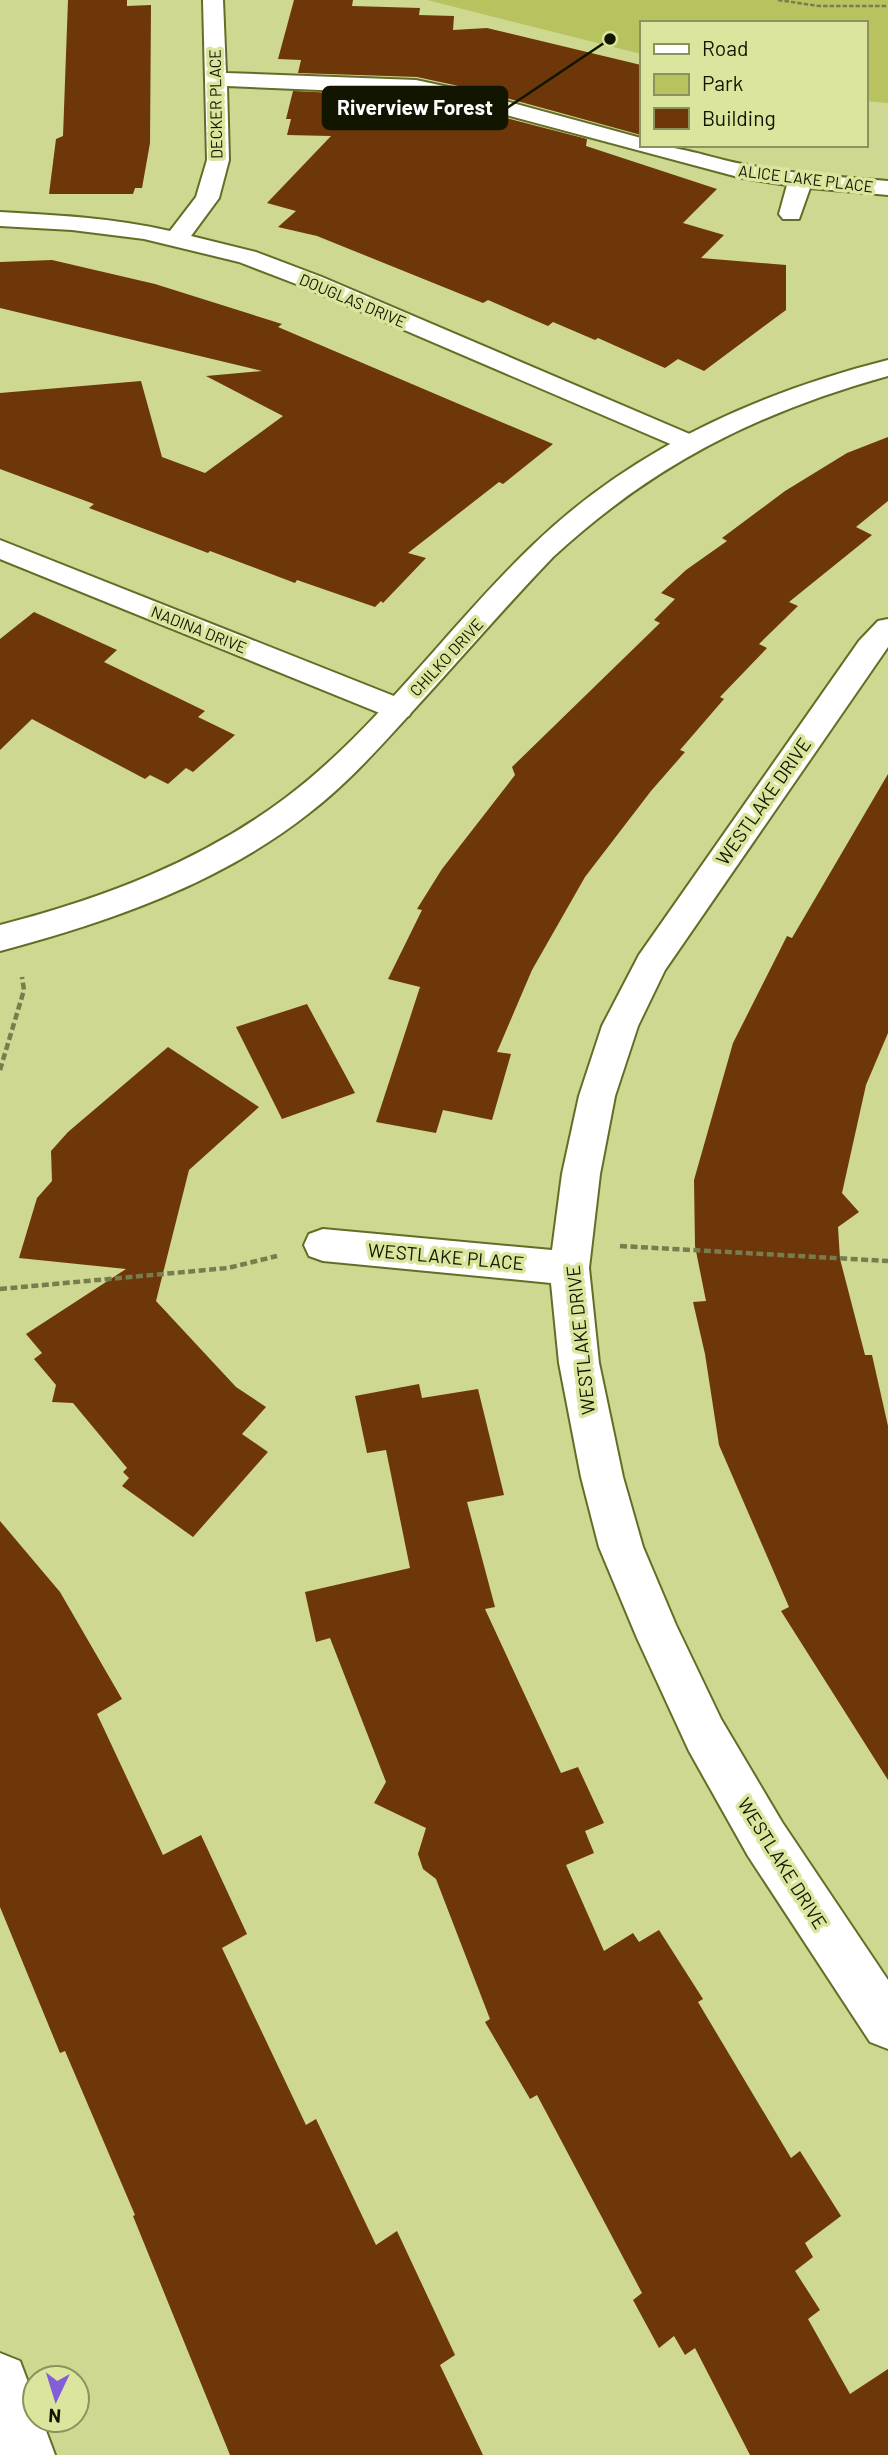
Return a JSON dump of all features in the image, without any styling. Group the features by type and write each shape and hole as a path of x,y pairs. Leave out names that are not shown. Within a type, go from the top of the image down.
{"street":[{"name":"DECKER PLACE","path":"177,238 203,206 214,176 218,153 213,0"},
{"name":"ALICE LAKE PLACE","path":"217,79 416,87 468,98 640,144"},
{"name":"ALICE LAKE PLACE","path":"650,147 729,168 800,180 888,188"},
{"path":"791,214 800,180"},
{"name":"DOUGLAS DRIVE","path":"0,219 84,224 177,238 247,257 313,282 689,444"},
{"name":"CHILKO DRIVE","path":"8,936 77,917 134,896 181,875 258,833 338,772 561,534 621,486 689,444 744,416 795,396 888,368"},
{"name":"NADINA DRIVE","path":"0,549 398,709"},
{"name":"WESTLAKE DRIVE","path":"888,628 854,671 651,964 620,1026 597,1096 581,1174 569,1268 579,1363 602,1477 621,1547 659,1638 705,1735 765,1839 888,2024"},
{"name":"WESTLAKE PLACE","path":"323,1245 569,1268"},
{"path":"0,2381 27,2455"}],"path":[{"path":"778,0 819,6 888,6"},
{"path":"0,1070 24,990 8,936"},
{"path":"0,1289 228,1268 323,1245"},
{"path":"615,1246 888,1261"}],"green space":[{"path":"427,0 888,0 888,103 867,101 867,21 640,21 640,54"}],"building":[{"path":"68,0 127,0 127,6 151,5 150,143 142,188 135,188 133,194 49,194 56,139 63,136"},
{"path":"294,0 353,0 352,6 420,8 419,15 454,16 453,30 487,28 640,65 640,135 477,90 417,77 298,73 301,60 278,59"},
{"path":"293,91 416,97 464,107 587,139 586,146 717,189 683,223 724,235 701,258 786,265 786,310 704,371 678,359 665,368 598,338 595,340 553,322 548,326 488,300 483,303 317,236 278,227 296,211 267,203 331,136 287,135 291,119 286,119"},
{"path":"52,260 155,284 282,324 278,327 553,444 408,553 426,558 383,603 381,601 375,607 297,580 295,583 210,551 208,553 89,508 94,504 0,469 0,393 141,381 162,457 205,473 283,416 206,376 262,371 0,308 0,262"},
{"path":"888,437 888,501 856,527 872,535 789,602 798,606 759,644 767,648 720,697 724,699 680,750 685,752 651,791 585,877 532,970 497,1052 511,1054 492,1120 443,1110 436,1133 376,1122 420,987 388,979 422,910 417,909 442,869 515,775 512,767 660,623 654,620 675,599 661,593 686,570 727,541 722,538 785,491 847,453"},
{"path":"34,612 117,650 104,662 205,711 198,717 235,735 193,772 186,768 168,784 150,775 145,779 32,719 0,750 0,639"},
{"path":"888,774 888,1033 866,1085 842,1193 859,1212 838,1227 840,1259 865,1355 872,1355 888,1426 888,1780 781,1611 789,1607 719,1445 705,1354 693,1302 706,1301 695,1246 694,1180 733,1043 787,936 792,938"},
{"path":"307,1004 355,1093 282,1119 236,1027"},
{"path":"168,1047 259,1107 189,1170 156,1301 236,1387 266,1407 242,1434 268,1452 193,1537 122,1486 129,1478 123,1472 127,1468 73,1403 52,1402 56,1385 34,1359 42,1353 26,1334 126,1269 19,1258 37,1198 52,1181 51,1151 68,1132"},
{"path":"419,1384 422,1398 478,1389 504,1495 467,1502 495,1607 485,1609 561,1773 578,1767 604,1823 585,1831 594,1853 566,1865 604,1951 633,1933 639,1942 659,1930 703,1999 698,2002 791,2158 800,2151 841,2216 805,2243 813,2257 795,2271 820,2310 808,2319 850,2394 888,2369 888,2455 750,2455 695,2348 685,2355 674,2336 659,2348 633,2300 642,2293 537,2095 530,2099 485,2022 490,2019 436,1879 423,1869 418,1854 426,1828 374,1803 386,1782 330,1638 316,1642 305,1592 410,1568 386,1450 367,1453 355,1396"},
{"path":"0,1521 60,1592 122,1699 97,1714 163,1855 201,1835 247,1934 222,1948 306,2125 316,2119 376,2245 397,2231 455,2355 440,2365 483,2455 230,2455 133,2216 135,2215 65,2051 60,2053 0,1907"}],"place":[{"name":"Riverview Forest","path":"610,39"}]}
